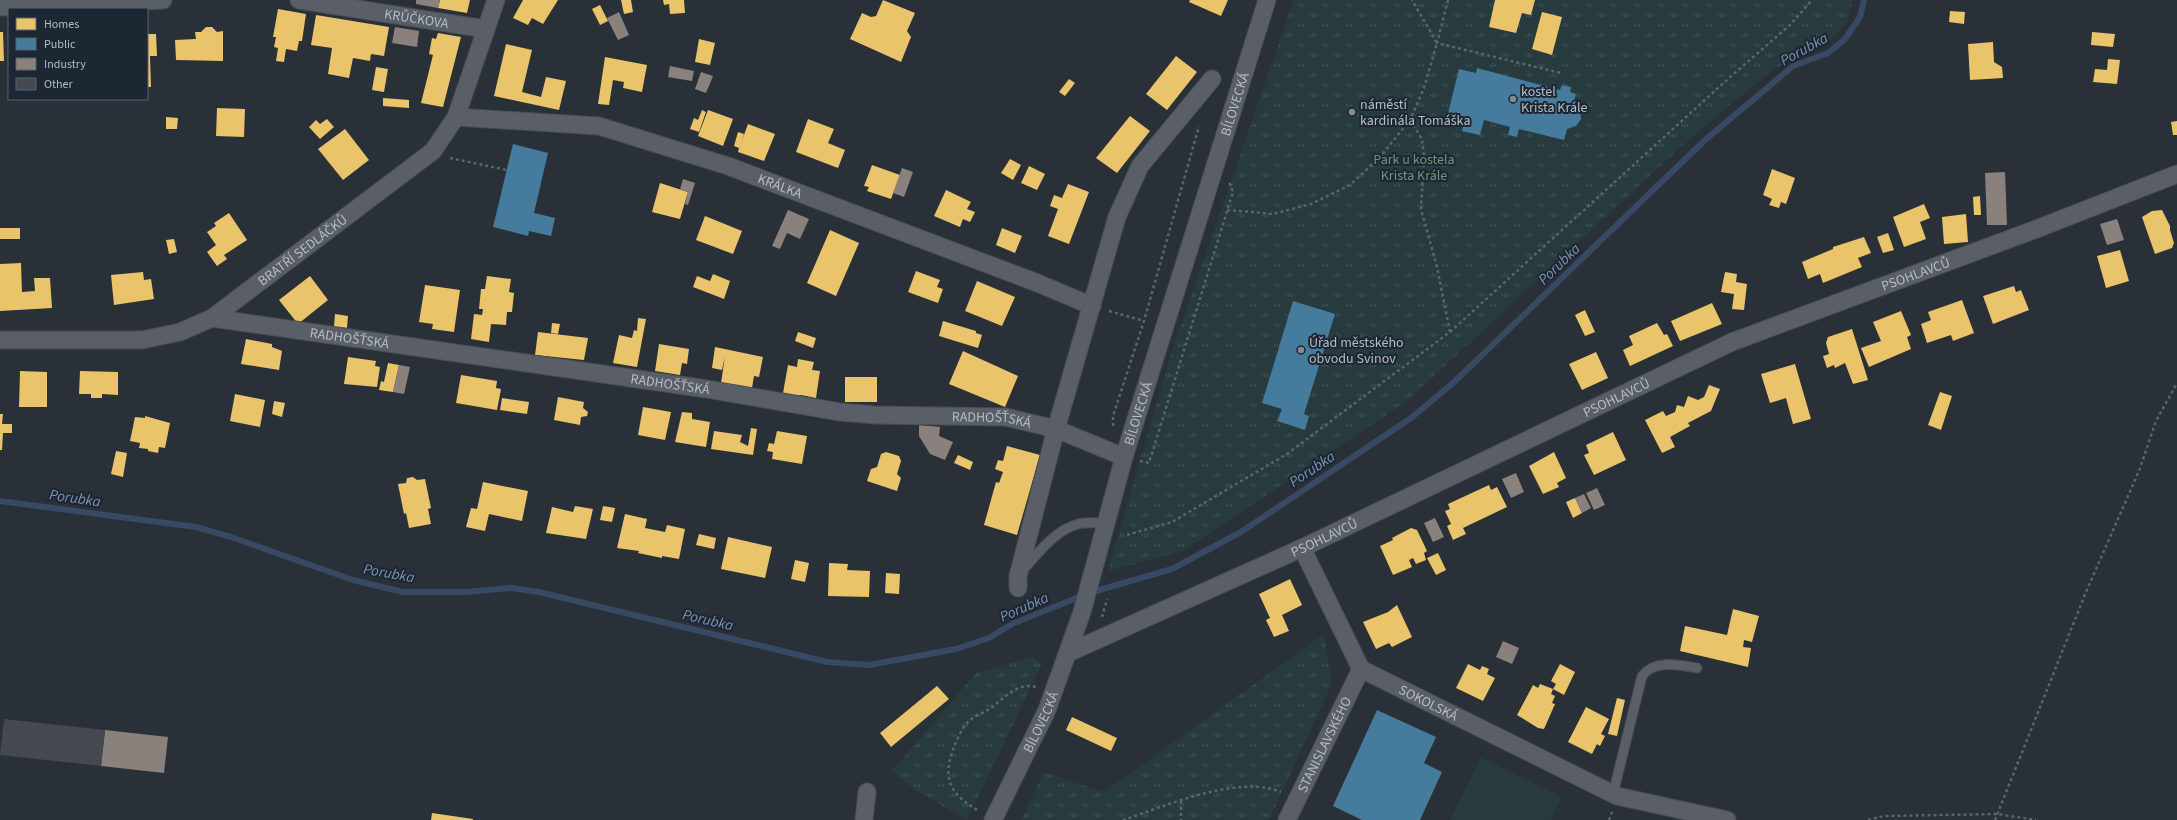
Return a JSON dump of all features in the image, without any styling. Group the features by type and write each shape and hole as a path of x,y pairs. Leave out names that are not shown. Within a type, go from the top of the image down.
{"street":[{"path":"0,7 163,0"},
{"name":"KRŮČKOVA","path":"299,0 486,29"},
{"name":"BRATŘÍ SEDLÁČKŮ","path":"0,340 142,340 180,332 212,318 434,151 456,118 496,0"},
{"name":"BÍLOVECKÁ","path":"986,815 1047,710 1068,653 1096,564 1106,523 1119,455 1219,154 1267,0"},
{"path":"1018,582 1056,429 1117,217 1140,166 1212,79"},
{"name":"KRÁLKA","path":"456,118 599,126 728,166 1040,284 1092,306"},
{"name":"PSOHLAVCŮ","path":"1068,653 1302,548 1732,342 2039,228 2177,174"},
{"name":"RADHOŠŤSKÁ","path":"212,318 707,389 840,412 875,415 1006,417 1056,429 1119,455"},
{"path":"1302,548 1361,669"},
{"name":"SOKOLSKÁ","path":"1361,669 1615,795 1727,820"},
{"name":"STANISLAVSKÉHO","path":"1288,820 1361,669"},
{"path":"864,820 867,792"}],"lane":[{"path":"1018,582 1042,549 1066,528 1079,524 1106,523"},
{"path":"1615,795 1642,676 1652,668 1669,664 1697,668"}],"path":[{"path":"1412,0 1437,43 1561,74"},
{"path":"1227,210 1273,214 1311,204 1350,186 1380,157 1410,120 1424,88 1448,0"},
{"path":"1127,535 1172,522 1287,454 1450,332 1729,78 1791,24 1812,0"},
{"path":"1410,120 1422,139 1424,157 1421,209 1437,267 1450,332"},
{"path":"1119,455 1113,416 1144,321 1199,124"},
{"path":"434,151 444,156 507,170"},
{"path":"1149,463 1233,192 1219,154"},
{"path":"1092,306 1144,321"},
{"path":"1995,820 2086,592 2139,470 2156,421 2177,383"},
{"path":"986,815 956,794 948,779 947,765 955,742 968,722 991,709 1017,688 1032,686 1037,687"},
{"path":"1123,820 1181,801 1238,786 1270,788 1298,799"},
{"path":"1181,801 1181,820"},
{"path":"1868,820 1884,816 1997,814 2036,820"}],"green space":[{"name":"Park u kostela Krista Krále","path":"1294,0 1853,0 1847,20 1833,38 1799,53 1765,76 1696,133 1407,401 1183,551 1108,571 1170,357"},
{"path":"1324,634 1332,683 1269,820 1022,820 1043,772 1104,792"},
{"path":"1032,657 1042,664 967,820 914,789 892,771 976,673"},
{"path":"1481,757 1562,797 1551,820 1450,820"}],"building: Homes":[{"path":"440,0 470,0 467,13 438,8"},
{"path":"523,0 558,0 543,24 532,18 528,25 513,18"},
{"path":"621,0 631,0 633,12 624,14"},
{"path":"663,0 684,0 685,13 670,14 669,4 664,5"},
{"path":"883,0 915,13 907,31 911,37 901,62 850,39 862,13 871,17 876,16"},
{"path":"1190,0 1228,0 1221,16 1189,2"},
{"path":"1495,0 1535,0 1531,15 1522,13 1516,33 1489,27"},
{"path":"600,5 608,21 600,25 592,9"},
{"path":"278,9 306,14 302,41 299,41 297,51 286,49 284,62 276,61 278,48 274,47 276,37 273,37"},
{"path":"1950,11 1965,12 1964,24 1949,22"},
{"path":"1542,12 1562,17 1552,55 1532,49"},
{"path":"316,15 389,27 384,56 371,54 370,61 353,58 349,78 328,74 332,48 311,45"},
{"path":"206,27 212,27 217,32 223,31 223,61 176,60 175,40 196,39 195,32 201,32"},
{"path":"0,32 3,32 4,61 0,61"},
{"path":"2092,32 2115,34 2113,47 2091,45"},
{"path":"438,33 461,37 443,107 421,103 433,55 429,54 432,38 436,39"},
{"path":"148,34 156,34 157,56 150,56 151,87 148,87"},
{"path":"699,39 715,43 710,65 695,62"},
{"path":"1993,42 1994,62 2002,67 2003,78 1970,80 1968,44"},
{"path":"506,44 532,50 522,92 541,97 546,77 566,81 559,110 494,96"},
{"path":"1176,56 1197,72 1167,110 1146,94"},
{"path":"605,57 647,65 642,92 623,88 624,82 613,80 609,105 598,104"},
{"path":"2108,59 2120,60 2117,84 2093,82 2095,69 2107,70"},
{"path":"376,67 388,69 384,92 372,90"},
{"path":"1069,79 1075,83 1065,96 1059,92"},
{"path":"383,98 409,100 409,108 383,106"},
{"path":"217,108 245,109 244,137 216,136"},
{"path":"702,110 706,112 699,132 690,129 694,118 698,120"},
{"path":"708,110 733,119 723,146 698,136"},
{"path":"1130,116 1150,131 1117,173 1096,158"},
{"path":"166,117 178,118 177,129 166,129"},
{"path":"327,119 334,127 320,139 309,127 316,120 320,124"},
{"path":"808,119 834,129 828,143 845,150 838,168 796,152"},
{"path":"2177,121 2177,135 2173,135 2171,122"},
{"path":"748,124 775,134 764,161 738,152 739,148 734,146 738,132 744,134 741,143"},
{"path":"345,129 369,160 343,180 318,149"},
{"path":"1010,159 1021,165 1013,180 1001,173"},
{"path":"872,165 900,175 891,199 867,191 869,187 864,186"},
{"path":"1029,166 1045,174 1037,190 1021,183"},
{"path":"1772,169 1795,178 1786,204 1781,202 1779,208 1769,205 1772,199 1763,195"},
{"path":"660,183 688,192 680,219 652,212"},
{"path":"1068,184 1089,192 1069,244 1048,236 1058,209 1050,206 1054,195 1062,198"},
{"path":"946,190 971,202 967,209 975,212 970,222 963,219 960,227 934,216"},
{"path":"1980,196 1981,215 1974,215 1973,197"},
{"path":"1924,204 1930,218 1920,222 1926,239 1904,247 1893,217"},
{"path":"2162,210 2170,226 2174,243 2172,248 2155,254 2142,217 2152,211"},
{"path":"229,213 247,240 224,255 227,259 217,266 207,252 216,245 207,232 216,226 214,223"},
{"path":"1966,214 1968,242 1944,244 1942,217"},
{"path":"705,216 742,231 733,254 696,240"},
{"path":"0,228 20,228 20,239 0,239"},
{"path":"1002,228 1022,236 1015,253 996,245"},
{"path":"830,230 859,243 836,296 807,283"},
{"path":"1888,233 1894,250 1883,253 1877,237"},
{"path":"1864,237 1871,253 1858,258 1862,267 1823,283 1820,274 1808,279 1802,262 1833,249 1833,247"},
{"path":"174,239 177,252 169,254 166,240"},
{"path":"2120,250 2129,281 2106,288 2097,256"},
{"path":"21,263 22,292 35,291 34,278 50,278 52,308 0,311 0,264"},
{"path":"916,271 940,280 937,287 943,289 938,303 908,292"},
{"path":"143,272 144,280 151,279 154,299 114,305 111,275"},
{"path":"1725,272 1737,274 1736,282 1747,284 1744,310 1732,309 1734,294 1721,292"},
{"path":"713,274 730,281 724,299 693,287 697,276 710,281"},
{"path":"310,276 328,300 298,324 279,300"},
{"path":"487,276 511,279 509,292 514,293 512,312 507,312 506,325 491,324 489,342 471,339 474,314 482,315 483,309 479,309 481,289 485,289"},
{"path":"977,281 1015,297 1002,326 965,311"},
{"path":"425,285 460,290 454,332 432,329 433,324 419,322"},
{"path":"2014,286 2016,292 2021,290 2029,310 1993,324 1983,296"},
{"path":"1962,300 1974,333 1953,341 1951,335 1927,343 1921,324 1931,320 1928,312"},
{"path":"1712,303 1722,324 1680,341 1671,321"},
{"path":"1585,310 1595,332 1585,336 1575,315"},
{"path":"1901,311 1911,335 1907,337 1911,349 1869,367 1861,348 1881,341 1873,322"},
{"path":"335,314 348,316 347,328 334,327"},
{"path":"638,318 646,319 637,367 613,363 619,335 632,338 634,330 637,331"},
{"path":"943,321 976,331 976,333 982,335 978,348 939,336"},
{"path":"552,323 560,324 558,334 551,333"},
{"path":"1657,323 1664,335 1667,334 1673,346 1630,366 1623,350 1633,345 1629,336"},
{"path":"1852,329 1868,380 1853,384 1845,363 1835,368 1834,365 1827,368 1823,356 1829,354 1826,343 1828,337"},
{"path":"538,332 588,338 584,360 535,355"},
{"path":"798,332 816,338 813,348 795,341"},
{"path":"246,339 272,344 272,347 282,351 279,370 241,364"},
{"path":"659,344 689,349 687,364 682,363 680,375 655,371"},
{"path":"715,347 763,357 759,377 754,376 752,388 721,383 725,356 722,370 712,368"},
{"path":"963,351 1018,376 1005,407 949,384"},
{"path":"1596,352 1608,378 1582,390 1569,364"},
{"path":"348,357 376,361 375,366 380,367 377,387 344,384"},
{"path":"798,359 814,362 812,370 820,371 816,398 801,395 795,398 787,397 783,393 788,365 797,367"},
{"path":"388,363 399,365 393,392 379,390 381,381 384,382"},
{"path":"1795,364 1811,419 1793,424 1786,398 1770,403 1761,374"},
{"path":"20,371 47,372 47,407 19,407"},
{"path":"80,371 118,372 118,395 102,394 102,398 91,398 91,394 79,394"},
{"path":"461,375 497,381 496,388 501,389 497,410 456,403"},
{"path":"845,377 877,377 877,402 845,402"},
{"path":"1709,385 1720,389 1711,411 1688,423 1690,426 1670,437 1675,447 1662,453 1645,420 1663,411 1666,416 1675,412 1677,405 1684,407 1688,396 1698,400 1704,397"},
{"path":"1940,392 1952,396 1941,430 1928,425"},
{"path":"235,394 265,400 260,427 230,421"},
{"path":"558,397 584,402 583,408 588,412 587,416 581,417 580,425 554,420"},
{"path":"502,398 529,402 527,414 500,410"},
{"path":"274,401 285,403 282,417 272,414"},
{"path":"643,407 671,412 665,440 638,435"},
{"path":"682,412 692,413 692,419 710,422 706,447 675,442"},
{"path":"0,414 3,414 2,424 12,424 12,433 3,433 2,450 0,450"},
{"path":"145,416 170,423 165,448 159,447 158,453 148,451 148,449 139,448 140,443 130,441 135,417 145,418"},
{"path":"751,428 757,429 753,455 711,449 714,431 742,435 740,442 748,446"},
{"path":"777,431 807,436 802,464 772,459 773,452 767,451 769,443 774,444"},
{"path":"1613,432 1626,460 1594,475 1584,455 1589,453 1586,445"},
{"path":"1007,446 1040,455 1017,535 984,525 996,482 999,483 1003,472 995,469 998,460 1003,461"},
{"path":"116,451 127,453 123,477 111,474"},
{"path":"886,452 899,456 901,461 897,474 901,478 897,491 867,481 871,469 877,467 881,454"},
{"path":"1554,452 1566,478 1557,483 1559,487 1543,494 1529,466"},
{"path":"958,455 973,462 970,470 954,463"},
{"path":"413,477 417,480 425,479 431,508 428,509 431,524 409,528 406,513 404,514 398,484 406,483 407,478"},
{"path":"483,482 528,491 522,521 489,514 485,531 466,527 471,508 477,509"},
{"path":"1489,485 1491,490 1497,487 1507,507 1463,528 1466,534 1453,540 1447,526 1451,524 1445,511 1450,509 1448,504"},
{"path":"1575,498 1582,513 1573,518 1566,502"},
{"path":"575,506 593,509 586,539 546,533 552,507 573,512"},
{"path":"603,506 615,508 612,522 600,520"},
{"path":"625,514 647,519 645,528 665,532 667,525 685,529 679,559 662,556 662,558 638,553 639,551 617,548"},
{"path":"1411,528 1417,530 1427,551 1424,553 1426,560 1416,564 1413,558 1409,560 1412,567 1393,575 1380,546 1393,540 1392,538"},
{"path":"699,534 716,538 714,549 696,545"},
{"path":"728,537 772,547 765,578 721,569"},
{"path":"1438,553 1446,570 1436,575 1427,558"},
{"path":"795,560 809,563 805,582 791,579"},
{"path":"829,563 848,564 847,570 870,571 869,597 828,596"},
{"path":"886,573 900,574 899,594 885,593"},
{"path":"1290,579 1302,605 1282,615 1289,631 1274,637 1266,620 1270,618 1259,594"},
{"path":"1397,605 1412,637 1392,647 1389,643 1376,649 1363,622 1388,612"},
{"path":"1733,609 1759,616 1752,642 1744,640 1743,647 1751,648 1748,667 1680,651 1685,626 1727,635"},
{"path":"1468,664 1480,670 1482,666 1489,669 1487,674 1495,678 1483,701 1456,688"},
{"path":"1560,664 1575,672 1564,695 1553,689 1556,684 1551,681"},
{"path":"1540,684 1553,689 1551,694 1555,696 1552,703 1555,704 1544,729 1538,728 1517,715 1533,685 1538,688"},
{"path":"937,686 949,699 891,747 880,733"},
{"path":"1617,698 1625,700 1617,736 1608,734"},
{"path":"1586,707 1609,719 1601,734 1605,736 1600,746 1597,744 1592,754 1568,742"},
{"path":"1072,717 1117,738 1111,751 1066,730"},
{"path":"432,813 473,819 473,820 431,820"}],"building: Public":[{"name":"kostel Krista Krále","path":"1477,68 1560,90 1562,85 1571,87 1570,92 1576,94 1573,105 1580,110 1581,119 1576,126 1567,129 1564,140 1519,129 1517,137 1508,135 1510,127 1484,120 1480,135 1462,131 1463,126 1446,121 1459,69 1476,73"},
{"path":"513,144 548,153 534,213 555,218 551,236 529,231 528,236 493,227"},
{"path":"1293,301 1335,314 1304,414 1309,416 1305,430 1277,421 1282,409 1262,403"},
{"path":"1377,710 1436,737 1424,763 1442,772 1420,820 1362,820 1333,806"}],"building: Industry":[{"path":"416,0 440,0 438,8 416,4"},
{"path":"619,12 629,35 618,40 607,18"},
{"path":"395,27 419,31 417,47 392,43"},
{"path":"670,66 694,71 692,81 668,77"},
{"path":"701,72 713,76 706,93 695,89"},
{"path":"902,168 913,172 904,197 893,193"},
{"path":"2005,172 2007,225 1987,225 1985,173"},
{"path":"683,179 695,183 688,205 685,204 688,192 680,189"},
{"path":"788,210 809,219 800,239 787,233 780,249 772,246"},
{"path":"2117,219 2124,240 2107,245 2100,224"},
{"path":"399,365 410,367 404,394 393,392"},
{"path":"919,425 940,427 939,436 953,442 945,460 930,454 919,436"},
{"path":"1516,473 1524,492 1511,498 1502,479"},
{"path":"1597,488 1605,505 1594,510 1586,493"},
{"path":"1584,494 1591,508 1582,513 1575,498"},
{"path":"1435,518 1444,537 1433,542 1424,523"},
{"path":"1503,641 1519,648 1512,664 1496,657"},
{"path":"105,730 168,737 164,773 101,766"}],"building: Other":[{"path":"4,719 105,730 101,766 0,755"}],"waterway":[{"name":"Porubka","path":"0,501 196,527 231,537 353,580 403,592 465,592 511,588 539,592 827,662 869,665 956,649 989,638 1012,624 1089,593 1172,569 1241,532 1411,418 1453,383 1704,141 1793,66 1828,53 1845,39 1860,17 1864,0"}],"place":[{"name":"kostel Krista Krále","path":"1513,99"},
{"name":"náměstí kardinála Tomáška","path":"1352,112"},
{"name":"Úřad městského obvodu Svinov","path":"1301,350"}]}
